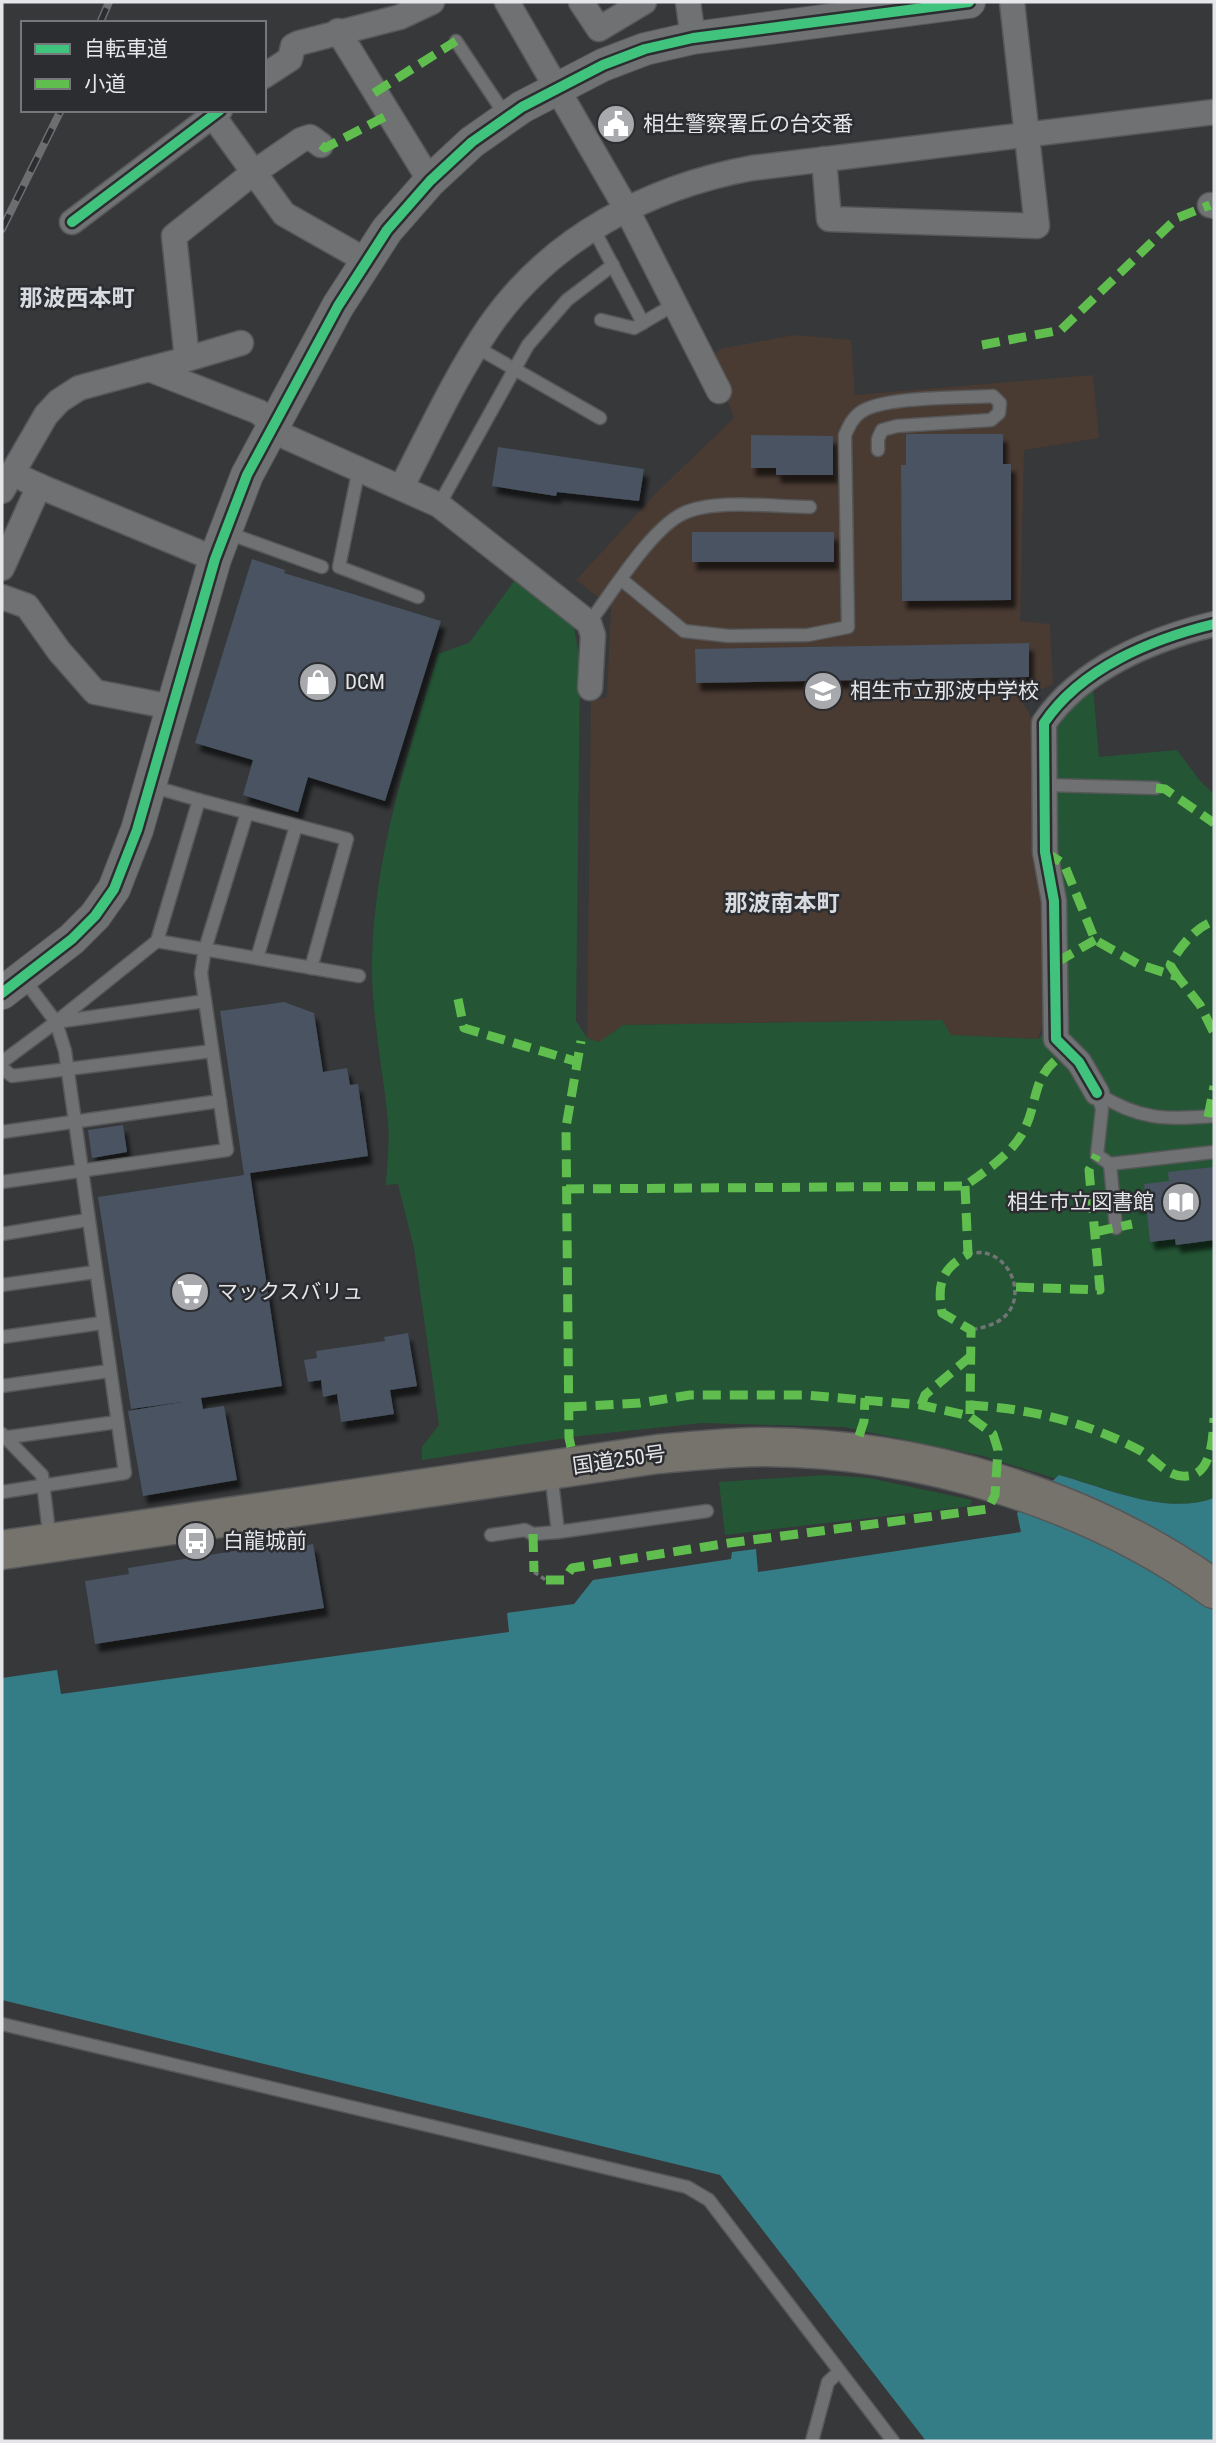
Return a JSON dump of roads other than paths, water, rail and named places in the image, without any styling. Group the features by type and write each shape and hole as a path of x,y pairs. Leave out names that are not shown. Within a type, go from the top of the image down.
{"highway":[{"name":"国道250号","path":"2,1550 658,1454 764,1447 850,1453 978,1479 1084,1517 1150,1550 1214,1589"}],"street":[{"path":"266,75 290,59 293,46 299,43 400,17 432,2"},
{"path":"508,2 626,208 719,391"},
{"path":"581,2 599,29 644,2"},
{"path":"688,2 693,38"},
{"path":"12,985 72,939 95,916 114,889 127,861 220,546 247,475 272,423 367,261 403,210 430,181 506,116 558,87 645,49 693,38 969,2"},
{"path":"824,159 829,219 1037,226 1012,2"},
{"path":"338,31 430,181"},
{"path":"402,486 476,347 504,307 534,275 593,228 626,208 668,189 716,175 824,159 1214,111"},
{"path":"72,222 216,113 253,173 284,214 367,261"},
{"path":"187,359 174,236 253,173 301,140 310,137 321,145"},
{"path":"220,546 39,486 6,482 46,415 70,392 241,343"},
{"path":"144,370 149,369 259,412 284,436 402,486 439,505 589,624 593,635 590,688"},
{"path":"2,568 39,486"},
{"path":"2,597 27,606 59,651 95,692 172,707"},
{"path":"1097,1093 1079,1062 1056,1039 1054,901 1045,852 1044,723 1056,706 1091,678 1154,641 1214,625"}],"lane":[{"path":"456,41 506,116"},
{"path":"593,228 643,323"},
{"path":"439,505 513,369 544,323 567,300 613,265"},
{"path":"600,320 634,328 675,304"},
{"path":"476,347 600,418"},
{"path":"622,580 684,631 729,636 808,635 848,627 845,435 851,423 861,412 885,403 993,396 1000,403 999,413 991,420 897,426 883,430 878,439 878,450"},
{"path":"359,468 339,567 418,597"},
{"path":"589,624 651,540 681,514 709,506 810,507"},
{"path":"220,546 322,567"},
{"path":"1044,785 1156,788"},
{"path":"149,786 346,839 311,968"},
{"path":"2,1062 157,941 199,800"},
{"path":"2,1182 227,1150 201,973 205,949 247,813"},
{"path":"257,958 296,826"},
{"path":"157,941 359,976"},
{"path":"2,1492 125,1473 67,1070 56,1021 12,985"},
{"path":"56,1021 205,1000"},
{"path":"2,1068 12,1076 212,1051"},
{"path":"1097,1093 1122,1110 1154,1118 1214,1116"},
{"path":"1097,1093 1102,1109 1097,1155 1110,1164 1214,1152"},
{"path":"2,1132 220,1101"},
{"path":"1110,1164 1116,1228"},
{"path":"2,1234 87,1220"},
{"path":"2,1285 95,1272"},
{"path":"2,1337 102,1323"},
{"path":"2,1386 109,1371"},
{"path":"2,1437 117,1422"},
{"path":"2,1437 42,1475 51,1544"},
{"path":"550,1470 558,1532"},
{"path":"491,1535 525,1530 533,1534 558,1532 708,1511"},
{"path":"2,2024 687,2187 709,2200 893,2441"},
{"path":"812,2441 828,2382 839,2372"}],"water":[{"path":"1059,1475 1156,1502 1195,1503 1214,1498 1214,2441 926,2441 720,2175 2,2000 2,1678 57,1670 61,1694 509,1632 507,1613 574,1604 593,1580 731,1559 732,1552 756,1549 758,1572 1021,1532 1017,1513"}],"railway":[{"path":"101,21 109,2"},
{"path":"2,229 60,112"}],"place":[{"name":"相生警察署丘の台交番","path":"616,124"},
{"name":"DCM","path":"318,682"},
{"name":"相生市立那波中学校","path":"823,691"},
{"name":"相生市立図書館","path":"1181,1202"},
{"name":"マックスバリュ","path":"190,1292"},
{"name":"白龍城前","path":"196,1541"}],"district":[{"name":"那波西本町","path":"77,298"},
{"name":"那波南本町","path":"782,903"}]}
